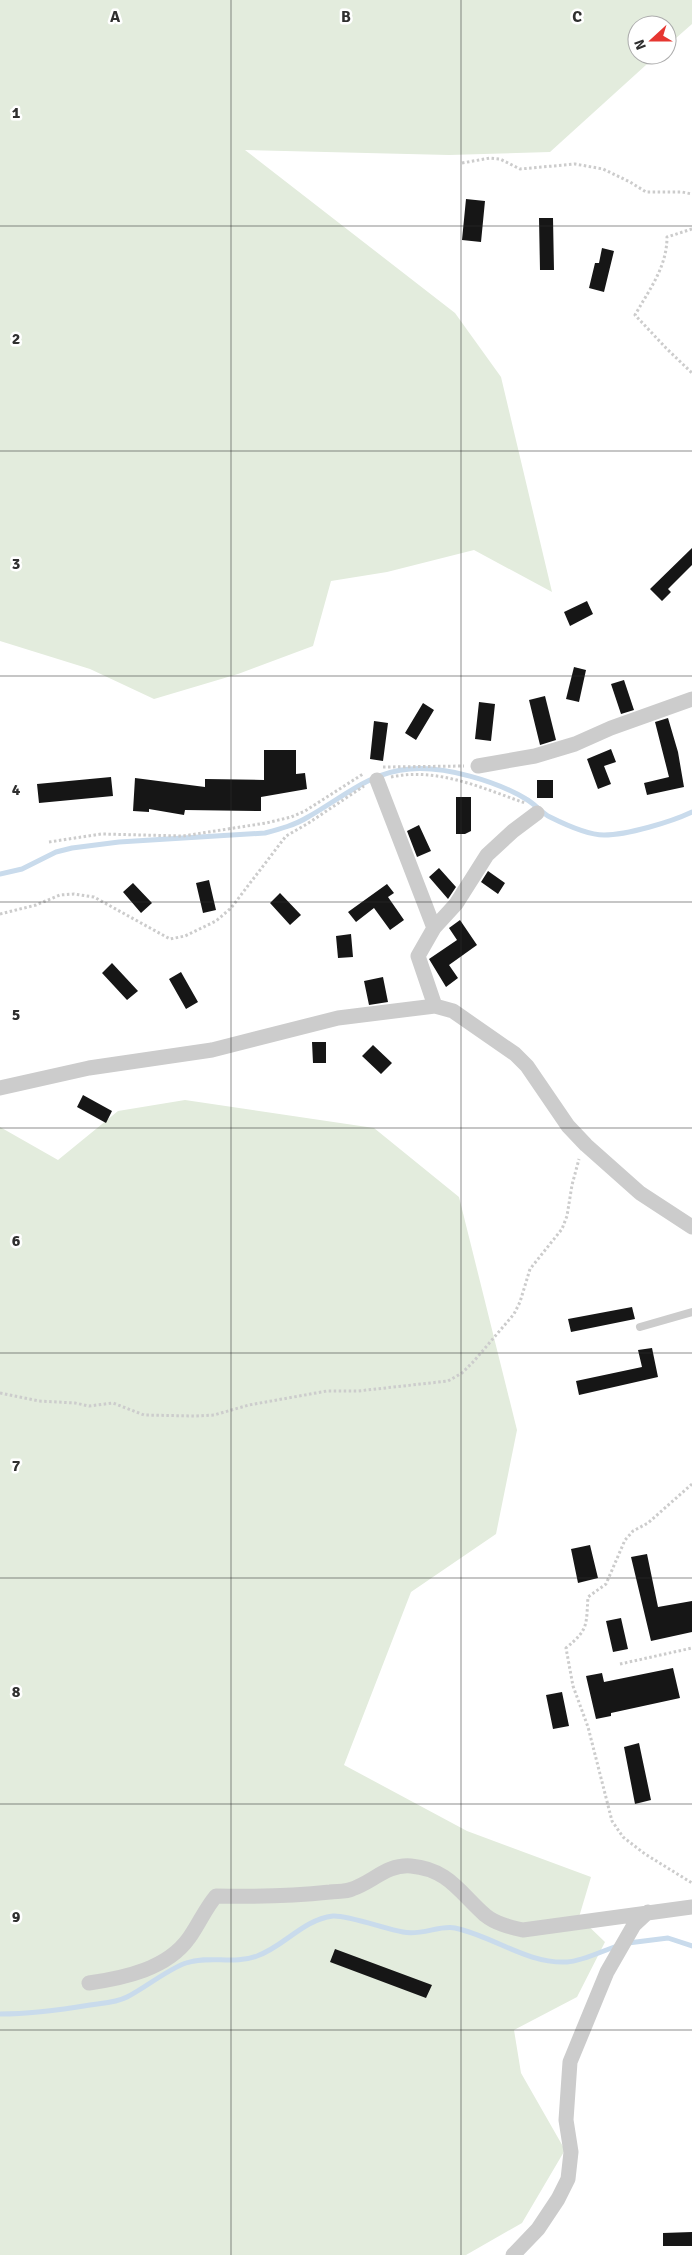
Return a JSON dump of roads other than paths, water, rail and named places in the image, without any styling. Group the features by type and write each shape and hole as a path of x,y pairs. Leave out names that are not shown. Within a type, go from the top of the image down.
{"street":[{"path":"478,766 535,756 575,744 611,728 692,699"},
{"path":"373,774 434,928"},
{"path":"435,1006 418,956 434,928 456,904 487,855 512,831 538,813"},
{"path":"0,1088 89,1068 212,1050 338,1018 435,1006 453,1011 516,1054 527,1066 568,1126 586,1145 640,1193 692,1227"},
{"path":"89,1983 130,1975 164,1960 180,1950 190,1937 206,1908 216,1896 291,1897 352,1890 379,1873 398,1866 412,1866 432,1870 449,1879 486,1916 502,1925 524,1930 692,1907"},
{"path":"513,2255 538,2229 558,2199 568,2179 572,2152 566,2120 570,2062 587,2016 621,1944 634,1925 648,1912"}],"lane":[{"path":"640,1327 692,1312"}],"waterway":[{"path":"0,874 22,869 56,852 72,848 119,842 265,833 303,820 369,780 395,771 410,769 454,772 500,786 526,799 556,820 598,835 614,834 661,824 692,812"},
{"path":"0,2014 45,2011 109,2003 127,1997 186,1963 204,1960 239,1960 257,1956 267,1952 312,1923 322,1918 333,1916 410,1933 449,1927 455,1928 538,1959 552,1961 567,1962 579,1960 617,1946"},
{"path":"628,1943 668,1938 692,1946"}]}
